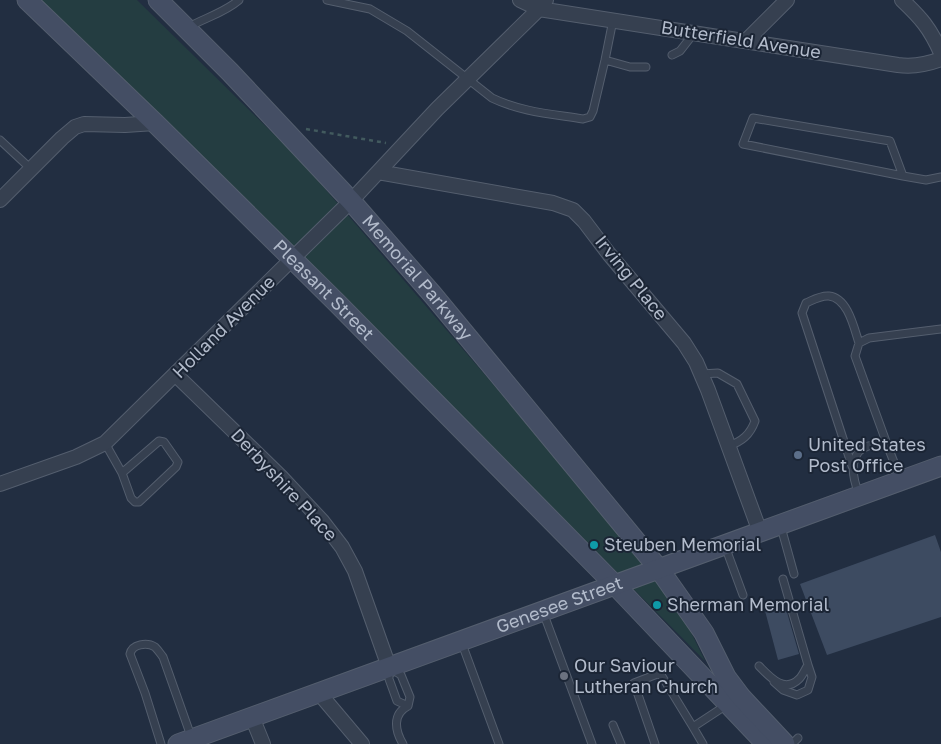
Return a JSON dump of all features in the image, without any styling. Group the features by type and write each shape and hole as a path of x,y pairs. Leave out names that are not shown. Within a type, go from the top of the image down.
{"street":[{"name":"Pleasant Street","path":"27,0 155,122 292,260 621,583 735,701"},
{"name":"Memorial Parkway","path":"158,0 230,72 351,201 433,295 659,569 704,633 726,677 735,701"},
{"name":"Butterfield Avenue","path":"520,0 613,20 747,40 898,66 915,67 941,58"},
{"path":"747,40 787,0"},
{"path":"902,0 922,19 932,32 941,52"},
{"name":"Holland Avenue","path":"0,484 76,457 105,443 351,201 543,4"},
{"path":"0,200 74,127 84,124 125,125 155,122"},
{"name":"Irving Place","path":"378,172 553,203 573,210 684,343 696,362 760,532"},
{"name":"Derbyshire Place","path":"176,375 281,478 322,521 342,547 355,571 389,667"},
{"name":"Genesee Street","path":"185,741 901,480 939,468"},
{"path":"318,693 362,744"},
{"path":"735,701 791,741"},
{"path":"735,701 766,744"},
{"path":"252,717 263,744"}],"lane":[{"path":"186,28 204,18 229,9 239,0"},
{"path":"327,0 370,9 407,31 492,98 502,103 528,110 583,118 590,117 593,111 613,20"},
{"path":"672,56 680,51 694,32"},
{"path":"605,60 630,67 646,67"},
{"path":"903,176 890,141 753,118 743,144 828,160 903,176 926,180 941,177"},
{"path":"0,140 31,169"},
{"path":"860,496 802,313 806,303 818,297 829,296 840,301 847,311 859,343 855,356 901,480"},
{"path":"859,343 869,338 941,329"},
{"path":"701,374 718,373 737,384 754,421 751,432 741,441 729,446"},
{"path":"105,443 122,473 131,498 135,502 139,502 176,467 178,462 164,442 159,441 122,473"},
{"path":"852,466 859,450 870,445 888,447"},
{"path":"780,525 794,574"},
{"path":"725,545 743,595"},
{"path":"759,666 783,690 797,695 808,690 812,677 783,579"},
{"path":"543,611 592,744"},
{"path":"461,641 499,744"},
{"path":"161,744 130,654 134,647 142,645 150,645 157,648 163,657 185,741"},
{"path":"774,682 788,684 799,679 808,665"},
{"path":"389,667 401,675 410,697 408,706"},
{"path":"389,667 389,679 397,701 408,706"},
{"path":"655,744 634,683 660,674 703,744"},
{"path":"693,727 735,701"},
{"path":"403,744 397,734 397,716 402,709 408,706"},
{"path":"614,725 621,744"}],"path":[{"path":"306,129 386,143"}],"green space":[{"path":"39,0 137,0 299,159 570,474 683,616 705,661 310,263"}],"building":[{"path":"935,535 941,552 941,617 827,655 800,584"},
{"path":"784,602 799,654 778,660 764,607"}],"place":[{"name":"United States Post Office","path":"798,455"},
{"name":"Steuben Memorial","path":"594,545"},
{"name":"Sherman Memorial","path":"657,605"},
{"name":"Our Saviour Lutheran Church","path":"564,676"}]}
